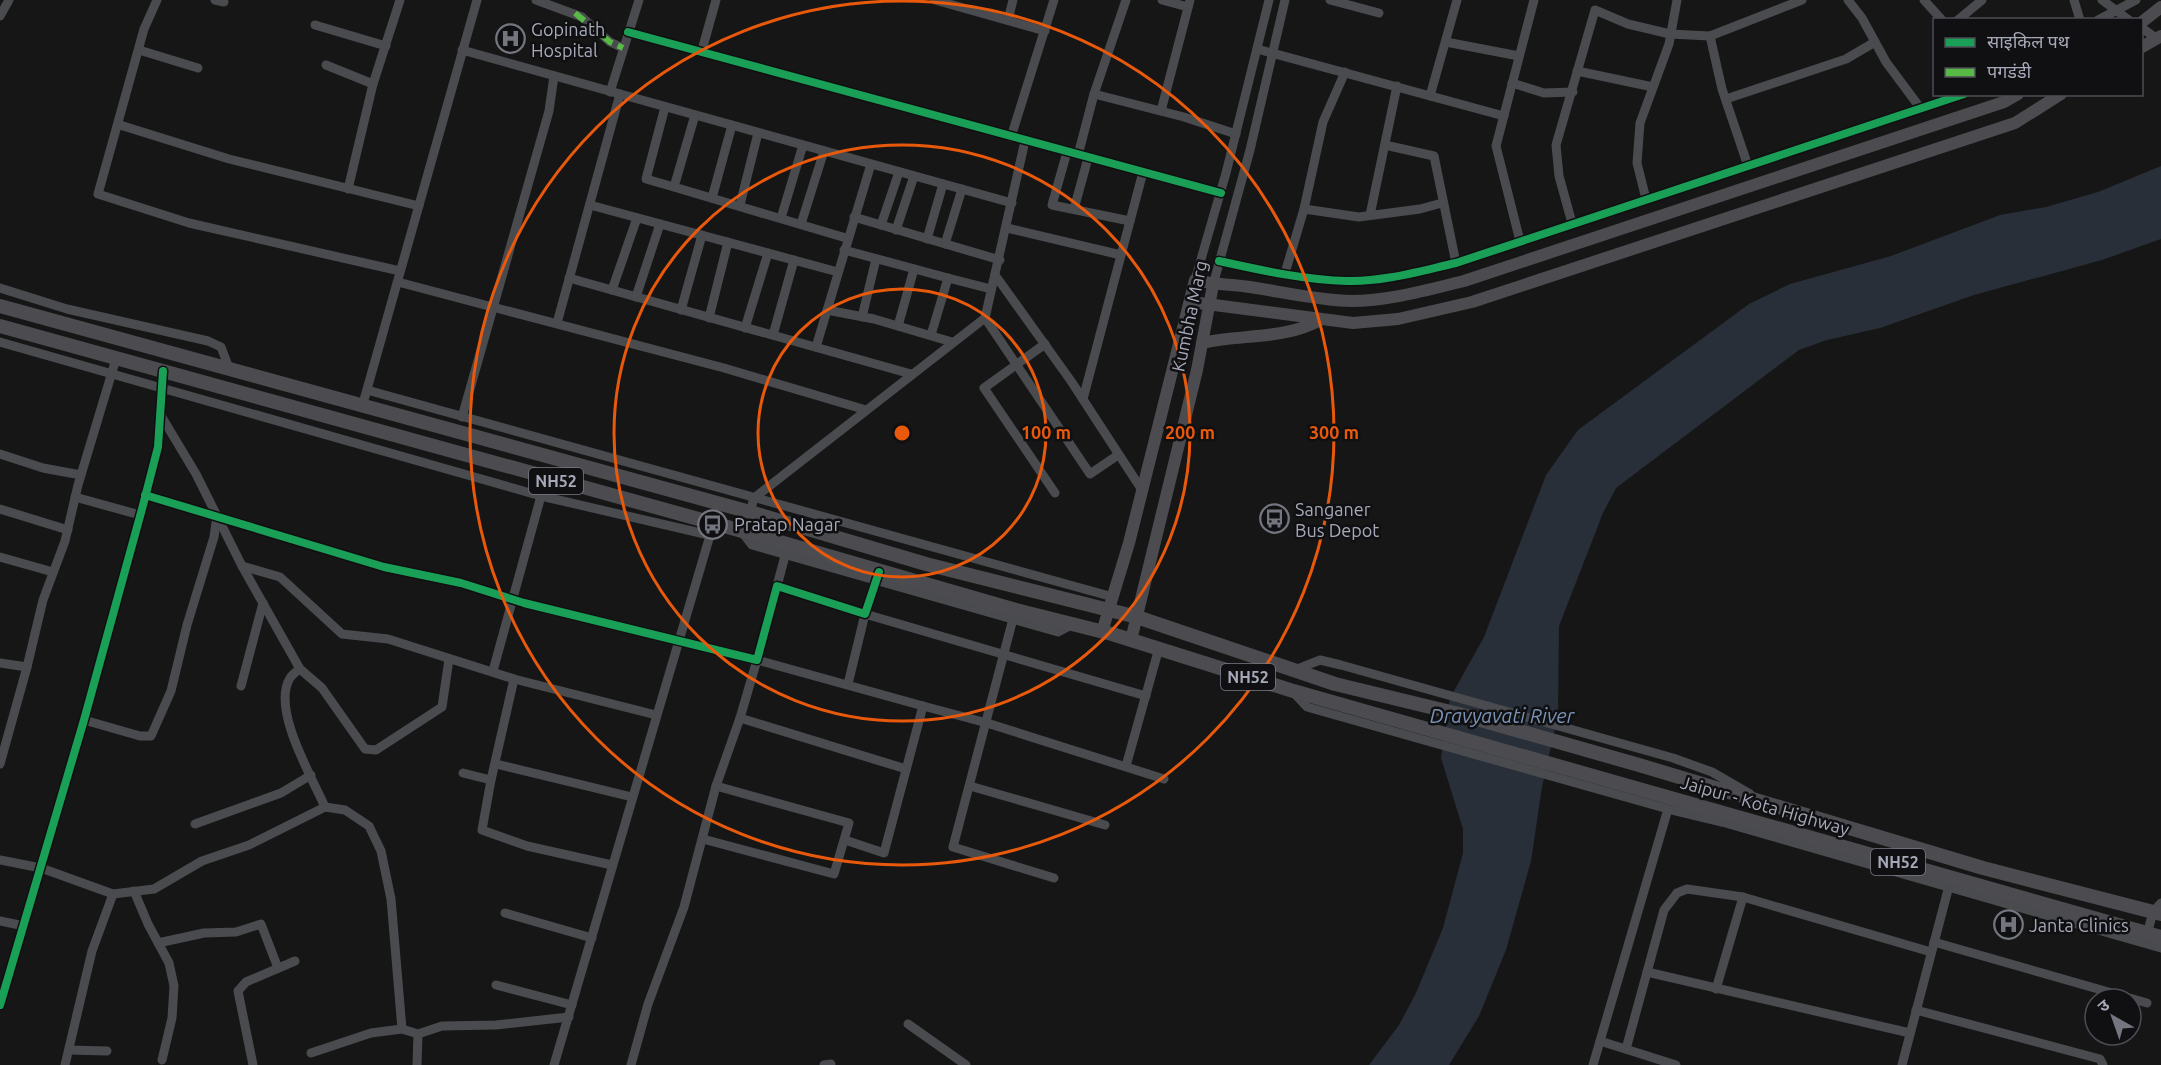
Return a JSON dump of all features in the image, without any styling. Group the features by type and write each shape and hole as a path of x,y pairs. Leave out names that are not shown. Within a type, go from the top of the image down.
{"highway":[{"name":"NH52","path":"0,306 750,512 926,564 1137,617 1370,693 1463,715 1640,765 1983,868 2158,910"},
{"name":"NH52","path":"0,326 711,530 742,531 787,550 1014,615 1073,624 1131,640 1290,690"},
{"name":"Jaipur - Kota Highway","path":"1290,690 1636,786 1725,817 2146,938 2161,937"}],"main road":[{"path":"2143,21 2161,7"},
{"path":"2143,46 2159,37"},
{"path":"1196,280 1213,285 1247,286 1351,301 1393,297 1464,281 1995,105 2014,96"},
{"path":"1191,303 1247,308 1353,323 1398,319 1472,302 2014,123 2058,96"},
{"name":"Kumbha Marg","path":"1102,632 1142,490 1196,280"},
{"name":"Kumbha Marg","path":"1131,640 1202,343 1213,285"},
{"path":"1202,343 1309,326 1320,320"}],"street":[{"path":"0,16 9,0"},
{"path":"157,0 139,50 120,125 98,194 189,223 400,271"},
{"path":"348,189 373,84 400,0"},
{"path":"362,407 477,0"},
{"path":"536,0 555,2 582,17 602,36 623,48"},
{"path":"557,323 590,205 623,48 639,0"},
{"path":"702,50 716,0"},
{"path":"935,0 1045,31"},
{"path":"1008,21 1013,0"},
{"path":"1011,137 1054,0"},
{"path":"1078,155 1095,94 1126,0"},
{"path":"1161,111 1189,3 1162,0"},
{"name":"Kumbha Marg","path":"1196,280 1221,193 1269,0"},
{"name":"Kumbha Marg","path":"1213,285 1285,0"},
{"path":"1330,0 1379,13"},
{"path":"1431,96 1457,0"},
{"path":"1520,241 1496,153 1534,0"},
{"path":"1646,199 1637,163 1640,123 1670,34 1677,0"},
{"path":"1572,223 1560,176 1556,145 1595,10 1628,24 1670,34 1710,36 1802,0"},
{"path":"1848,0 1862,18 1886,62 1921,109"},
{"path":"1924,0 1940,18"},
{"path":"1960,18 1982,0"},
{"path":"2074,0 2079,18"},
{"path":"2102,0 2126,18"},
{"path":"2101,18 2136,0"},
{"path":"315,25 386,46"},
{"path":"2143,29 2159,37"},
{"path":"628,32 702,50 1025,141 1221,193"},
{"path":"1710,36 1726,99 1748,166"},
{"path":"1446,42 1519,56"},
{"path":"1726,99 1846,59 1875,42"},
{"path":"1257,49 1504,116"},
{"path":"139,50 198,68"},
{"path":"462,50 1012,203"},
{"path":"326,65 373,84"},
{"path":"1577,71 1653,87"},
{"path":"1285,273 1304,209 1323,122 1344,72"},
{"path":"462,417 549,111 554,76"},
{"path":"1512,83 1544,93 1573,92"},
{"path":"1371,215 1397,86"},
{"path":"1095,94 1236,134"},
{"path":"1219,261 1348,281 1387,278 1456,263 1958,96"},
{"path":"665,107 646,178 846,238"},
{"path":"674,188 695,115"},
{"path":"120,125 229,159 419,206"},
{"path":"712,198 732,125"},
{"path":"740,205 758,133"},
{"path":"750,512 754,498 985,318 1000,260 1025,141"},
{"path":"1385,144 1434,156 1456,263"},
{"path":"781,218 803,145"},
{"path":"801,224 824,151"},
{"path":"1067,152 1052,205 1130,221"},
{"path":"1074,209 1088,158"},
{"path":"816,347 846,238 870,164"},
{"path":"881,225 899,172"},
{"path":"1083,399 1143,172"},
{"path":"897,230 914,176"},
{"path":"927,239 944,184"},
{"path":"945,244 962,189"},
{"path":"1304,209 1359,217 1420,209 1442,203"},
{"path":"590,205 838,272"},
{"path":"854,217 1000,260"},
{"path":"612,290 637,218"},
{"path":"636,297 660,224"},
{"path":"1007,228 1121,255"},
{"path":"681,310 702,235"},
{"path":"709,318 728,242"},
{"path":"844,250 991,289"},
{"path":"745,328 768,253"},
{"path":"862,317 876,259"},
{"path":"773,335 794,260"},
{"path":"898,326 914,269"},
{"path":"995,275 1083,399 1142,490"},
{"path":"569,278 911,374"},
{"path":"931,335 948,278"},
{"path":"398,282 724,368 866,410"},
{"path":"0,288 67,309 208,341 221,347 229,368"},
{"path":"827,310 898,326 952,342"},
{"path":"985,318 1090,474 1118,455"},
{"path":"0,342 541,496 711,530 554,1065"},
{"path":"1045,344 984,388 1054,493"},
{"path":"0,765 43,600 68,530 75,497 116,359"},
{"path":"0,1005 84,720 158,447 163,371"},
{"path":"366,390 1113,597"},
{"path":"160,414 300,669 322,688 365,749 376,750 442,707 449,659"},
{"path":"0,454 43,468 81,476"},
{"path":"145,495 384,567 461,583 512,600 848,684 987,723 1164,779"},
{"path":"493,672 541,496"},
{"path":"75,497 140,515"},
{"path":"0,509 68,530"},
{"path":"84,720 140,736 151,736 171,691 187,626 214,537 217,516"},
{"path":"631,1065 648,1004 684,907 716,786 740,718 787,550"},
{"path":"0,557 53,572"},
{"path":"242,566 280,577 342,634 388,639 514,679 656,715"},
{"path":"848,684 865,614 878,576"},
{"path":"777,586 1146,696"},
{"path":"241,686 263,603"},
{"path":"1014,615 952,847 1054,878"},
{"path":"1126,766 1159,648"},
{"path":"1295,670 1320,660 1673,758 1712,772 1767,804"},
{"path":"0,663 27,667"},
{"path":"300,669 290,679 285,705 297,746 325,807"},
{"path":"514,679 482,830 527,846 612,865"},
{"path":"1290,690 1306,707 1668,809 1725,817"},
{"path":"845,840 884,853 923,706"},
{"path":"740,718 906,769"},
{"path":"496,764 632,797"},
{"path":"463,773 491,780"},
{"path":"195,824 281,792 311,775"},
{"path":"703,839 834,874 845,840 849,822 716,786"},
{"path":"970,786 1105,825"},
{"path":"0,860 41,868 113,894 154,889 202,861 249,845 325,807 345,810 369,826 381,850 391,899 402,1029"},
{"path":"1593,1065 1668,809"},
{"path":"1902,1065 1950,881"},
{"path":"1626,1049 1664,910 1677,893 1687,889 1743,897 1931,952"},
{"path":"134,891 169,963 174,986 172,1018 162,1060"},
{"path":"65,1065 92,951 113,894"},
{"path":"1716,988 1743,897"},
{"path":"2158,910 2146,938 2161,948"},
{"path":"505,913 592,938"},
{"path":"0,921 24,926"},
{"path":"158,943 204,933 236,932 261,924 278,968"},
{"path":"1934,942 2147,1003"},
{"path":"253,1065 238,991 246,982 295,960"},
{"path":"1647,972 1910,1033"},
{"path":"496,985 572,1005"},
{"path":"1916,1010 2100,1059 2103,1065"},
{"path":"311,1053 370,1033 402,1029 418,1034 442,1026 496,1025 569,1017"},
{"path":"908,1024 966,1065"},
{"path":"417,1065 418,1034"},
{"path":"1600,1041 1676,1065"},
{"path":"69,1050 107,1051"},
{"path":"824,1065 831,1064"}],"water":[{"name":"Dravyavati River","path":"2161,166 2161,239 2102,260 1974,295 1880,328 1827,340 1799,350 1616,488 1603,513 1559,626 1558,715 1542,787 1531,861 1506,950 1479,1016 1449,1065 1369,1065 1399,1025 1416,993 1443,928 1463,853 1463,829 1441,758 1450,698 1484,637 1546,475 1578,430 1749,304 1790,284 1891,256 2000,215 2046,207 2098,192"}],"marked path":[{"path":"575,13 610,42 623,48"}],"cycle path":[{"path":"628,32 1221,193"},
{"path":"1219,261 1282,274 1347,281 1388,278 1456,263 1958,96"},
{"path":"0,1005 84,720 158,447 163,371"},
{"path":"145,495 384,567 461,583 524,603 757,660 777,586 865,614 879,572"}],"place":[{"name":"Gopinath Hospital","path":"510,39"},
{"name":"Sanganer Bus Depot","path":"1274,519"},
{"name":"Pratap Nagar","path":"713,524"},
{"name":"Janta Clinics","path":"2008,925"}]}
